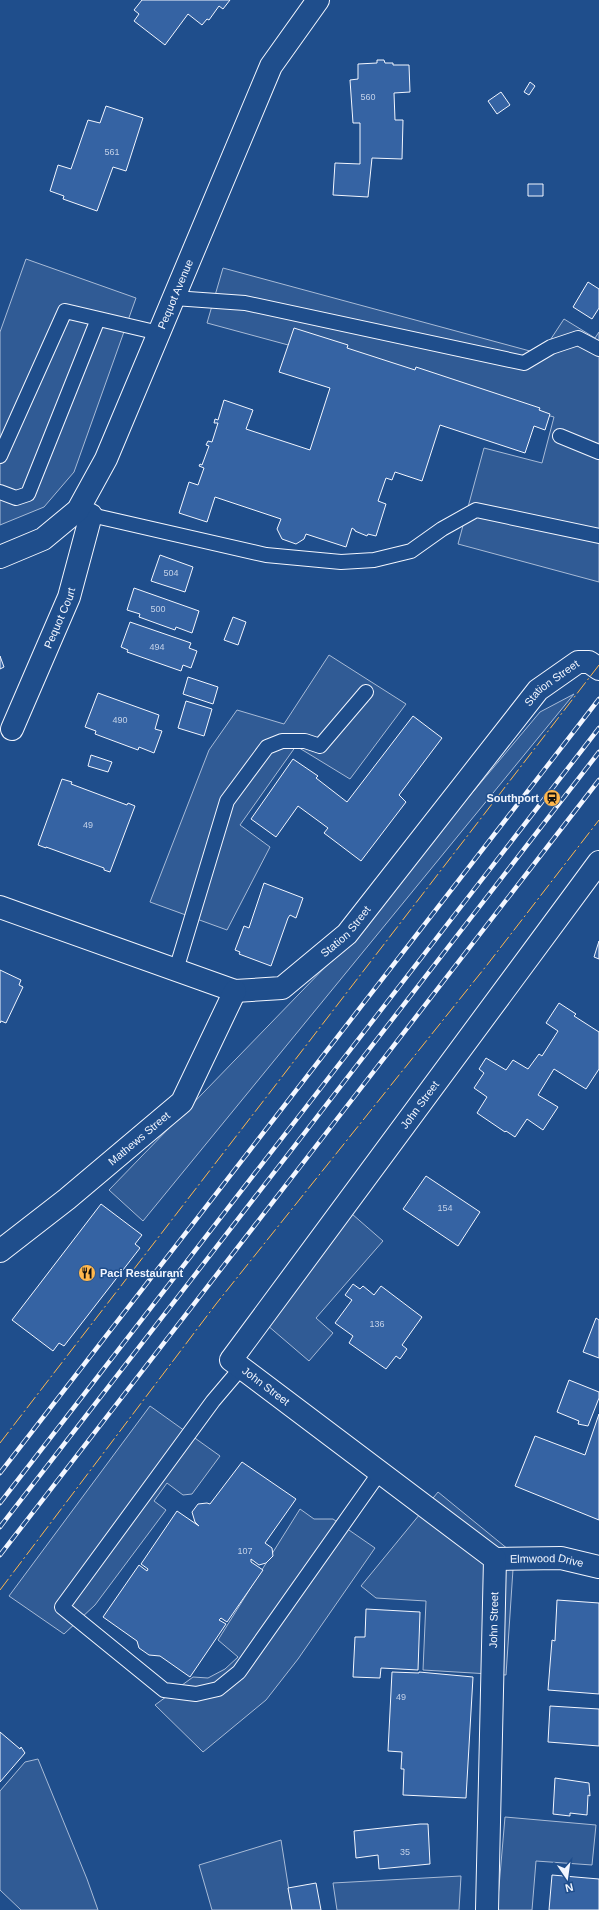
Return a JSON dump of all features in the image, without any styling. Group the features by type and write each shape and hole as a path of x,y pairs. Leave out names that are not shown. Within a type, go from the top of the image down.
{"street":[{"name":"Pequot Avenue","path":"0,557 43,539 84,513 271,66 318,0"},
{"name":"Pequot Court","path":"12,729 69,597 84,513"},
{"name":"Station Street","path":"0,907 235,991 282,988 347,934 538,690 578,662 589,662 599,669"},
{"name":"John Street","path":"487,1910 495,1559 232,1360 597,868"},
{"name":"Mathews Street","path":"0,1251 68,1199 182,1102 235,991"},
{"name":"Elmwood Drive","path":"495,1559 561,1558 599,1568"}],"lane":[{"path":"174,298 245,303 524,363 551,347 578,338 599,349"},
{"path":"0,456 65,311 159,333"},
{"path":"0,492 16,498 28,494 98,319"},
{"path":"560,436 599,452"},
{"path":"84,513 266,555 341,562 374,560 411,551 442,529 476,510 599,536"},
{"path":"176,970 227,801 267,747 282,741 305,741 320,746 366,692"},
{"path":"241,1368 213,1401 62,1607 164,1690 196,1694 218,1689 239,1672 380,1472"}],"shaded area":[{"path":"26,259 136,298 74,472 44,507 0,525 0,332"},
{"path":"223,268 541,354 564,319 595,338 599,332 599,582 458,544 484,448 542,463 554,417 207,323"},
{"path":"329,655 406,704 350,779 296,746 240,825 270,847 227,930 150,902 209,750 237,710 284,724"},
{"path":"574,694 143,1221 109,1190 332,960 540,712"},
{"path":"352,1214 383,1241 316,1318 333,1333 309,1361 260,1319"},
{"path":"150,1406 220,1456 192,1494 183,1495 167,1483 154,1501 166,1510 95,1605 64,1634 9,1596"},
{"path":"438,1492 514,1554 506,1675 423,1670 426,1601 376,1598 361,1586"},
{"path":"300,1509 314,1519 333,1519 375,1548 298,1659 266,1700 203,1752 155,1705 193,1677 208,1678 225,1669 238,1657 218,1640"},
{"path":"38,1759 87,1879 98,1910 21,1910 0,1890 0,1791 25,1762"},
{"path":"505,1817 596,1825 592,1865 536,1861 532,1910 497,1910"},
{"path":"281,1840 292,1910 212,1910 199,1865"},
{"path":"461,1876 459,1910 337,1910 333,1883"}],"building":[{"path":"142,0 230,0 223,9 219,6 209,20 207,19 202,25 188,14 165,45 134,21 139,14 134,10"},
{"path":"377,60 384,60 385,63 393,63 393,65 409,65 410,92 394,93 395,120 403,120 402,159 372,158 368,197 333,195 335,163 360,164 360,123 353,123 350,80 358,79 358,64 377,63"},
{"path":"530,82 535,86 529,95 524,92"},
{"path":"501,92 510,105 497,114 488,101"},
{"path":"106,106 143,118 126,171 113,167 97,211 63,199 64,196 50,191 58,165 71,169 88,120 100,123"},
{"path":"528,184 543,184 543,196 528,196"},
{"path":"588,282 599,289 599,308 592,319 573,307"},
{"path":"294,328 348,345 347,348 415,370 416,367 540,408 539,410 550,414 545,430 534,426 525,453 440,425 422,481 395,472 392,480 386,478 378,501 386,504 376,536 368,534 367,536 355,531 352,528 346,547 306,534 304,539 296,544 282,539 277,529 281,519 215,497 207,522 179,513 189,482 198,485 204,468 199,466 200,464 202,465 209,446 206,445 208,441 212,442 218,423 214,423 215,419 218,420 224,400 253,410 246,429 310,450 330,388 279,372"},
{"path":"160,555 193,567 185,592 151,581"},
{"path":"134,588 199,611 192,633 176,627 175,630 139,617 140,614 127,610"},
{"path":"233,617 246,622 238,645 224,640"},
{"path":"130,622 191,643 189,648 197,651 191,668 183,665 181,671 127,652 128,650 121,647"},
{"path":"0,656 4,667 0,669"},
{"path":"188,677 218,687 213,704 183,694"},
{"path":"98,693 159,715 155,729 162,731 154,753 139,747 138,750 95,734 96,731 85,727"},
{"path":"186,701 212,709 204,736 178,728"},
{"path":"413,716 442,738 399,795 406,802 361,861 324,833 328,828 298,806 276,837 251,819 293,759 318,776 316,778 347,802"},
{"path":"91,755 112,762 108,772 88,766"},
{"path":"62,779 72,782 71,784 127,805 128,803 135,806 110,872 104,870 104,868 38,845"},
{"path":"264,883 303,898 296,918 290,915 288,918 271,966 239,954 240,952 235,950 244,926 249,928"},
{"path":"599,941 599,959 594,957"},
{"path":"0,970 21,980 19,985 23,987 6,1023 1,1021 0,1023"},
{"path":"559,1003 576,1014 574,1016 599,1032 599,1069 586,1089 554,1069 538,1095 558,1107 543,1130 527,1119 515,1137 477,1113 487,1097 474,1088 484,1073 479,1069 486,1058 506,1070 513,1060 528,1069 539,1054 542,1056 558,1031 546,1023"},
{"path":"426,1176 480,1212 458,1246 403,1209"},
{"path":"101,1204 142,1235 135,1244 140,1248 64,1346 59,1343 53,1351 12,1320"},
{"path":"353,1284 360,1289 363,1286 374,1295 381,1286 422,1317 402,1345 407,1349 400,1359 396,1356 386,1369 349,1343 353,1336 335,1323 352,1300 345,1295"},
{"path":"596,1318 599,1320 599,1358 583,1352"},
{"path":"569,1380 599,1392 599,1398 588,1426 578,1424 579,1421 557,1412"},
{"path":"599,1414 599,1520 515,1486 535,1436 585,1455"},
{"path":"242,1462 296,1499 265,1543 272,1548 273,1556 266,1563 259,1565 251,1559 251,1562 263,1570 227,1622 221,1618 219,1620 226,1624 190,1677 160,1656 149,1655 139,1648 137,1641 103,1617 139,1565 147,1571 148,1569 141,1564 177,1511 199,1526 195,1522 192,1512 198,1504 210,1504"},
{"path":"557,1600 599,1603 599,1694 548,1690 552,1640 555,1641"},
{"path":"366,1609 420,1612 418,1670 381,1668 380,1678 353,1677 355,1637 365,1637"},
{"path":"392,1672 419,1672 473,1677 466,1798 403,1795 404,1769 401,1769 402,1752 388,1751"},
{"path":"550,1706 599,1709 599,1746 548,1742"},
{"path":"0,1732 20,1749 21,1747 25,1753 0,1782"},
{"path":"555,1778 589,1783 590,1796 588,1795 587,1815 570,1813 570,1816 553,1814"},
{"path":"428,1824 430,1864 379,1869 378,1855 356,1858 354,1831"},
{"path":"552,1875 599,1879 599,1910 549,1910"},
{"path":"316,1883 321,1910 292,1910 288,1888"}],"railway":[{"path":"0,1473 599,699"},
{"path":"0,1503 599,728"},
{"path":"0,1527 599,752"},
{"path":"0,1555 599,780"}],"power":[{"path":"0,1443 599,665"},
{"path":"0,1590 216,1304 487,965 599,820"}],"place":[{"name":"Southport","path":"552,798"},
{"name":"Paci Restaurant","path":"87,1273"}]}
